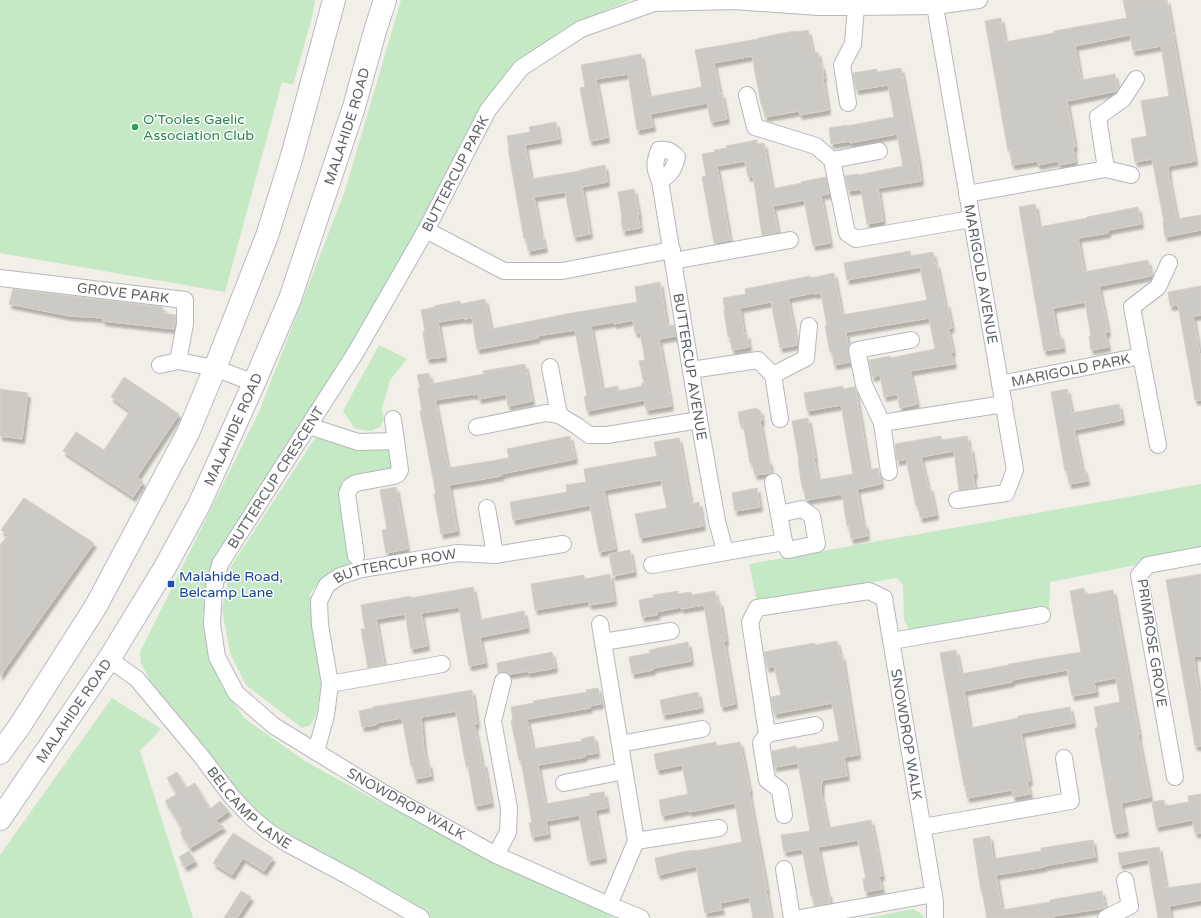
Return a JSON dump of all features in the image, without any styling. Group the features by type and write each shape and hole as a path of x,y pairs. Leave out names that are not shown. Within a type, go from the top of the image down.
{"main road":[{"path":"0,752 20,727 96,606 188,432 267,236 292,156 334,0"},
{"name":"MALAHIDE ROAD","path":"0,819 109,658 164,568 199,505 254,383 290,298 354,107 375,32 386,0"}],"street":[{"name":"BUTTERCUP PARK","path":"790,240 562,271 504,271 426,230 488,110 521,68 582,29 654,1 732,1 856,8 935,6 979,0"},
{"name":"MARIGOLD AVENUE","path":"935,6 1015,470 1006,493 957,500"},
{"path":"848,103 842,65 853,44 856,8"},
{"path":"1106,169 1098,117 1124,99 1136,79"},
{"path":"747,95 755,127 816,146 832,160 847,233 856,239 971,219"},
{"path":"832,160 879,151"},
{"path":"967,194 1106,169 1131,174"},
{"name":"BUTTERCUP AVENUE","path":"660,181 699,420 717,521 725,551"},
{"name":"BUTTERCUP CRESCENT","path":"316,752 274,726 236,693 217,656 212,624 214,588 220,564 356,352 426,230"},
{"name":"MARIGOLD PARK","path":"1158,445 1132,307 1158,287 1169,263"},
{"name":"GROVE PARK","path":"0,278 185,300 185,324 178,361"},
{"path":"773,375 806,358 809,326"},
{"path":"889,472 882,423 864,385 857,350 911,340"},
{"name":"MARIGOLD PARK","path":"1000,384 1141,356"},
{"path":"691,370 758,360 773,375 780,418"},
{"path":"160,365 178,361 215,368 254,383"},
{"path":"550,367 559,415"},
{"path":"882,423 1004,404"},
{"path":"477,427 546,413 559,415 589,435 607,435 699,420"},
{"path":"356,556 348,494 350,487 356,482 394,476 398,474 400,470 393,419"},
{"path":"309,426 358,442 396,441"},
{"path":"773,482 784,542 788,550 817,544 812,516 802,509 779,514"},
{"path":"487,508 495,555"},
{"path":"652,564 784,542"},
{"name":"BUTTERCUP ROW","path":"316,752 326,715 330,684 320,625 319,601 327,585 340,576 362,570 458,553 495,555 563,544"},
{"name":"PRIMROSE GROVE","path":"1175,777 1139,575 1148,565 1201,555"},
{"name":"SNOWDROP WALK","path":"784,815 780,790 767,780 761,743 767,734 750,622 757,608 869,590 884,598 934,894 934,918"},
{"path":"892,641 1042,615"},
{"path":"600,624 636,841 609,906"},
{"path":"603,642 671,631"},
{"name":"BELCAMP LANE","path":"109,658 137,679 201,756 232,797 252,818 269,832 288,844 348,876 421,918"},
{"path":"330,684 442,664"},
{"path":"496,855 508,832 509,808 493,720 504,681"},
{"path":"767,734 816,725"},
{"path":"620,744 702,729"},
{"name":"SNOWDROP WALK","path":"316,752 385,794 496,855 609,906 641,918"},
{"path":"923,827 1071,801 1064,758"},
{"path":"564,783 624,771"},
{"path":"636,841 719,828"},
{"path":"784,869 792,918"},
{"path":"1106,918 1130,906 1125,880"},
{"path":"800,918 934,894"}],"green space":[{"name":"O'Tooles Gaelic Association Club","path":"0,0 315,0 312,17 293,85 282,82 225,292 0,253"},
{"path":"401,0 630,0 581,21 523,57 476,117 397,279 212,574 203,613 209,655 222,687 245,719 305,761 377,801 615,918 432,918 257,815 158,696 141,663 140,652 259,412 345,191"},
{"path":"379,345 407,359 390,380 382,409 384,419 380,427 371,431 355,429 343,411"},
{"path":"319,432 389,450 392,470 342,481 354,562 329,574 319,582 310,594 322,680 316,716 310,725 302,728 246,685 230,653 222,609 231,566"},
{"path":"1201,484 1201,547 1139,560 1136,565 1050,582 1049,612 924,634 909,629 904,620 903,585 897,578 757,601 749,564"},
{"path":"112,698 161,729 140,751 193,918 0,918 0,855"},
{"path":"913,909 922,914 924,918 867,918"}],"building":[{"path":"1123,0 1167,0 1195,161 1168,166 1169,178 1177,219 1201,215 1201,230 1165,237 1164,222 1152,159 1135,162 1131,139 1147,136 1141,101 1169,96 1161,46 1133,51 1130,35 1075,46 1081,80 1115,74 1118,90 1067,101 1075,147 1073,148 1075,162 1059,165 1058,161 1038,165 1037,161 1012,165 1010,151 1008,151 985,21 1001,18 1005,42 1054,33 1054,31 1127,18"},
{"path":"808,30 813,53 818,52 820,65 822,65 828,110 800,115 799,111 765,117 761,104 752,56 714,63 727,119 711,122 707,103 650,114 653,127 637,130 628,74 596,79 607,138 590,141 580,88 585,87 581,65 641,54 649,97 702,87 695,50 784,33"},
{"path":"901,68 921,181 878,188 883,221 867,224 861,189 848,191 845,176 858,175 903,166 897,134 850,143 850,141 831,144 829,128 894,117 888,85 856,90 853,73 877,69 877,72"},
{"path":"556,122 559,139 525,145 531,179 580,171 605,165 607,182 582,187 590,234 574,237 565,192 534,197 541,236 542,235 545,248 528,251 526,238 524,239 507,136 530,132 529,127"},
{"path":"757,140 757,144 764,143 772,189 826,177 829,194 821,195 830,243 813,246 804,200 773,206 778,232 762,235 753,176 748,177 745,161 717,166 730,240 714,243 702,177 706,176 702,154 727,148 726,146"},
{"path":"634,189 640,228 623,231 618,192"},
{"path":"1035,204 1039,227 1138,207 1141,224 1108,230 1108,233 1078,238 1084,272 1148,260 1151,276 1099,286 1108,332 1105,333 1108,347 1091,350 1089,336 1091,336 1085,302 1053,308 1057,335 1060,334 1063,348 1044,351 1019,207"},
{"path":"910,251 911,256 933,252 945,304 947,303 952,328 948,328 954,364 910,371 917,404 900,408 897,394 884,397 880,375 872,377 869,360 890,356 890,358 935,349 929,318 846,332 850,362 834,365 825,326 827,326 821,293 814,293 788,298 797,345 780,348 771,302 740,308 744,334 747,334 749,347 732,350 730,337 728,337 723,298 746,294 745,289 810,276 811,278 834,273 842,315 927,300 920,267 847,280 844,263"},
{"path":"660,282 667,326 674,325 676,336 659,339 671,406 646,410 644,400 587,411 584,397 587,396 575,330 537,336 538,338 477,349 472,318 438,322 444,357 427,359 423,332 425,331 421,310 460,301 461,304 485,299 491,329 637,302 635,287","holes":["633,320 635,333 640,332 645,360 639,361 644,383 641,384 642,386 618,391 618,386 602,389 591,326 614,322 614,324"]},
{"path":"1201,286 1201,315 1193,316 1201,361 1201,400 1195,400 1178,305 1170,306 1168,292"},
{"path":"13,289 163,307 162,313 176,315 174,329 103,321 103,318 70,316 9,304"},
{"path":"525,364 532,401 508,406 506,394 479,399 478,394 473,394 435,400 448,468 509,458 507,449 570,436 575,459 501,474 501,476 449,485 457,531 441,534 434,494 436,494 420,411 422,411 418,388 420,387 417,375 429,373 431,384 484,374 483,371"},
{"path":"124,377 179,414 137,477 143,482 133,497 63,451 76,432 104,450 130,411 111,397"},
{"path":"843,386 843,389 855,387 869,470 878,468 881,484 857,489 863,524 865,523 867,536 851,539 849,526 847,526 842,494 806,500 802,487 792,421 808,418 818,480 853,474 841,405 807,411 804,393"},
{"path":"0,389 28,393 22,439 0,436"},
{"path":"1067,389 1072,413 1119,404 1122,420 1074,430 1082,468 1084,468 1087,481 1069,484 1067,471 1065,471 1051,392"},
{"path":"757,408 760,410 762,420 760,421 767,460 769,460 771,473 755,475 752,463 750,463 743,423 740,424 738,412"},
{"path":"941,436 942,440 967,436 969,448 971,448 975,474 973,475 975,488 959,490 954,451 921,457 928,488 930,487 936,515 920,518 906,459 897,461 895,444"},
{"path":"679,438 691,504 699,502 703,526 640,538 635,514 667,508 661,480 604,490 615,549 599,552 590,505 513,520 510,502 567,492 566,485 586,482 584,469 657,456 654,442"},
{"path":"396,487 407,549 386,553 382,530 387,529 380,490"},
{"path":"757,488 760,507 735,511 732,493"},
{"path":"24,498 94,543 0,676 0,545 8,535 1,530"},
{"path":"630,550 634,572 613,576 609,554"},
{"path":"610,574 614,601 589,605 589,601 535,610 531,584 584,575 585,579"},
{"path":"1201,574 1201,656 1194,656 1199,692 1201,692 1201,746 1195,746 1166,580"},
{"path":"473,587 479,620 524,611 527,628 480,637 485,663 469,666 459,607 421,613 427,646 411,649 405,614 376,619 384,665 368,668 361,629 365,629 361,605"},
{"path":"1084,588 1085,595 1113,590 1150,797 1121,803 1126,832 1114,834 1095,728 1098,727 1094,707 1120,702 1116,678 1094,682 1096,692 1072,696 1067,670 964,691 970,728 1018,718 1018,716 1070,707 1073,723 1021,733 1030,781 1027,781 1030,794 1013,797 1012,790 967,798 940,653 956,650 961,674 1081,652 1070,591"},
{"path":"678,591 678,594 691,592 692,595 715,591 717,602 720,602 726,641 724,642 735,704 721,707 704,605 681,609 681,607 657,612 657,615 642,617 639,600 654,597 653,595"},
{"path":"837,641 840,655 842,655 858,755 844,757 847,776 822,780 821,794 828,828 871,820 882,876 879,876 882,889 865,892 863,879 866,879 858,840 818,847 830,903 814,906 802,849 784,852 781,835 810,831 798,763 774,767 772,751 796,746 796,749 839,741 832,703 774,714 771,697 781,695 774,666 767,668 764,652 814,643 815,645"},
{"path":"688,642 691,661 653,668 653,670 632,674 629,657 650,653 649,650"},
{"path":"552,652 555,668 528,673 528,671 510,674 505,672 498,673 497,663"},
{"path":"598,688 601,704 589,706 590,708 527,719 533,749 582,741 581,739 594,736 597,753 584,755 585,757 538,765 545,804 604,792 607,808 595,810 604,858 588,861 579,815 546,821 548,834 532,837 529,823 532,823 521,760 519,760 511,721 513,721 511,707 534,703 533,701 587,692 586,690"},
{"path":"472,690 477,724 474,724 482,763 484,763 491,803 475,806 456,711 421,717 424,750 427,763 429,763 431,776 415,779 413,766 411,766 402,718 362,727 359,711 373,707"},
{"path":"698,692 701,708 663,715 660,700"},
{"path":"716,742 717,746 740,742 771,918 753,918 749,897 720,903 722,910 705,913 696,866 658,875 655,858 742,842 735,803 662,816 659,800 688,794 682,765 657,770 654,754"},
{"path":"177,772 186,788 195,783 210,809 220,801 229,811 215,821 224,827 190,848 180,832 183,830 165,801 177,794 167,778"},
{"path":"1201,794 1201,833 1195,833 1192,820 1156,827 1152,802 1164,800 1165,806 1189,802 1188,796"},
{"path":"233,833 273,858 264,871 243,858 232,875 213,863"},
{"path":"990,836 993,859 1041,851 1041,848 1093,840 1095,857 996,875 1002,910 1102,891 1105,908 1053,916 1053,918 987,918 973,839"},
{"path":"1159,847 1166,888 1201,883 1201,900 1169,906 1171,918 1158,918 1148,859 1120,865 1118,853"},
{"path":"189,851 195,861 185,867 179,857"},
{"path":"241,891 251,897 237,918 224,918"}],"place":[{"name":"O'Tooles Gaelic Association Club","path":"135,127"},
{"name":"Malahide Road, Belcamp Lane","path":"171,584"}]}
